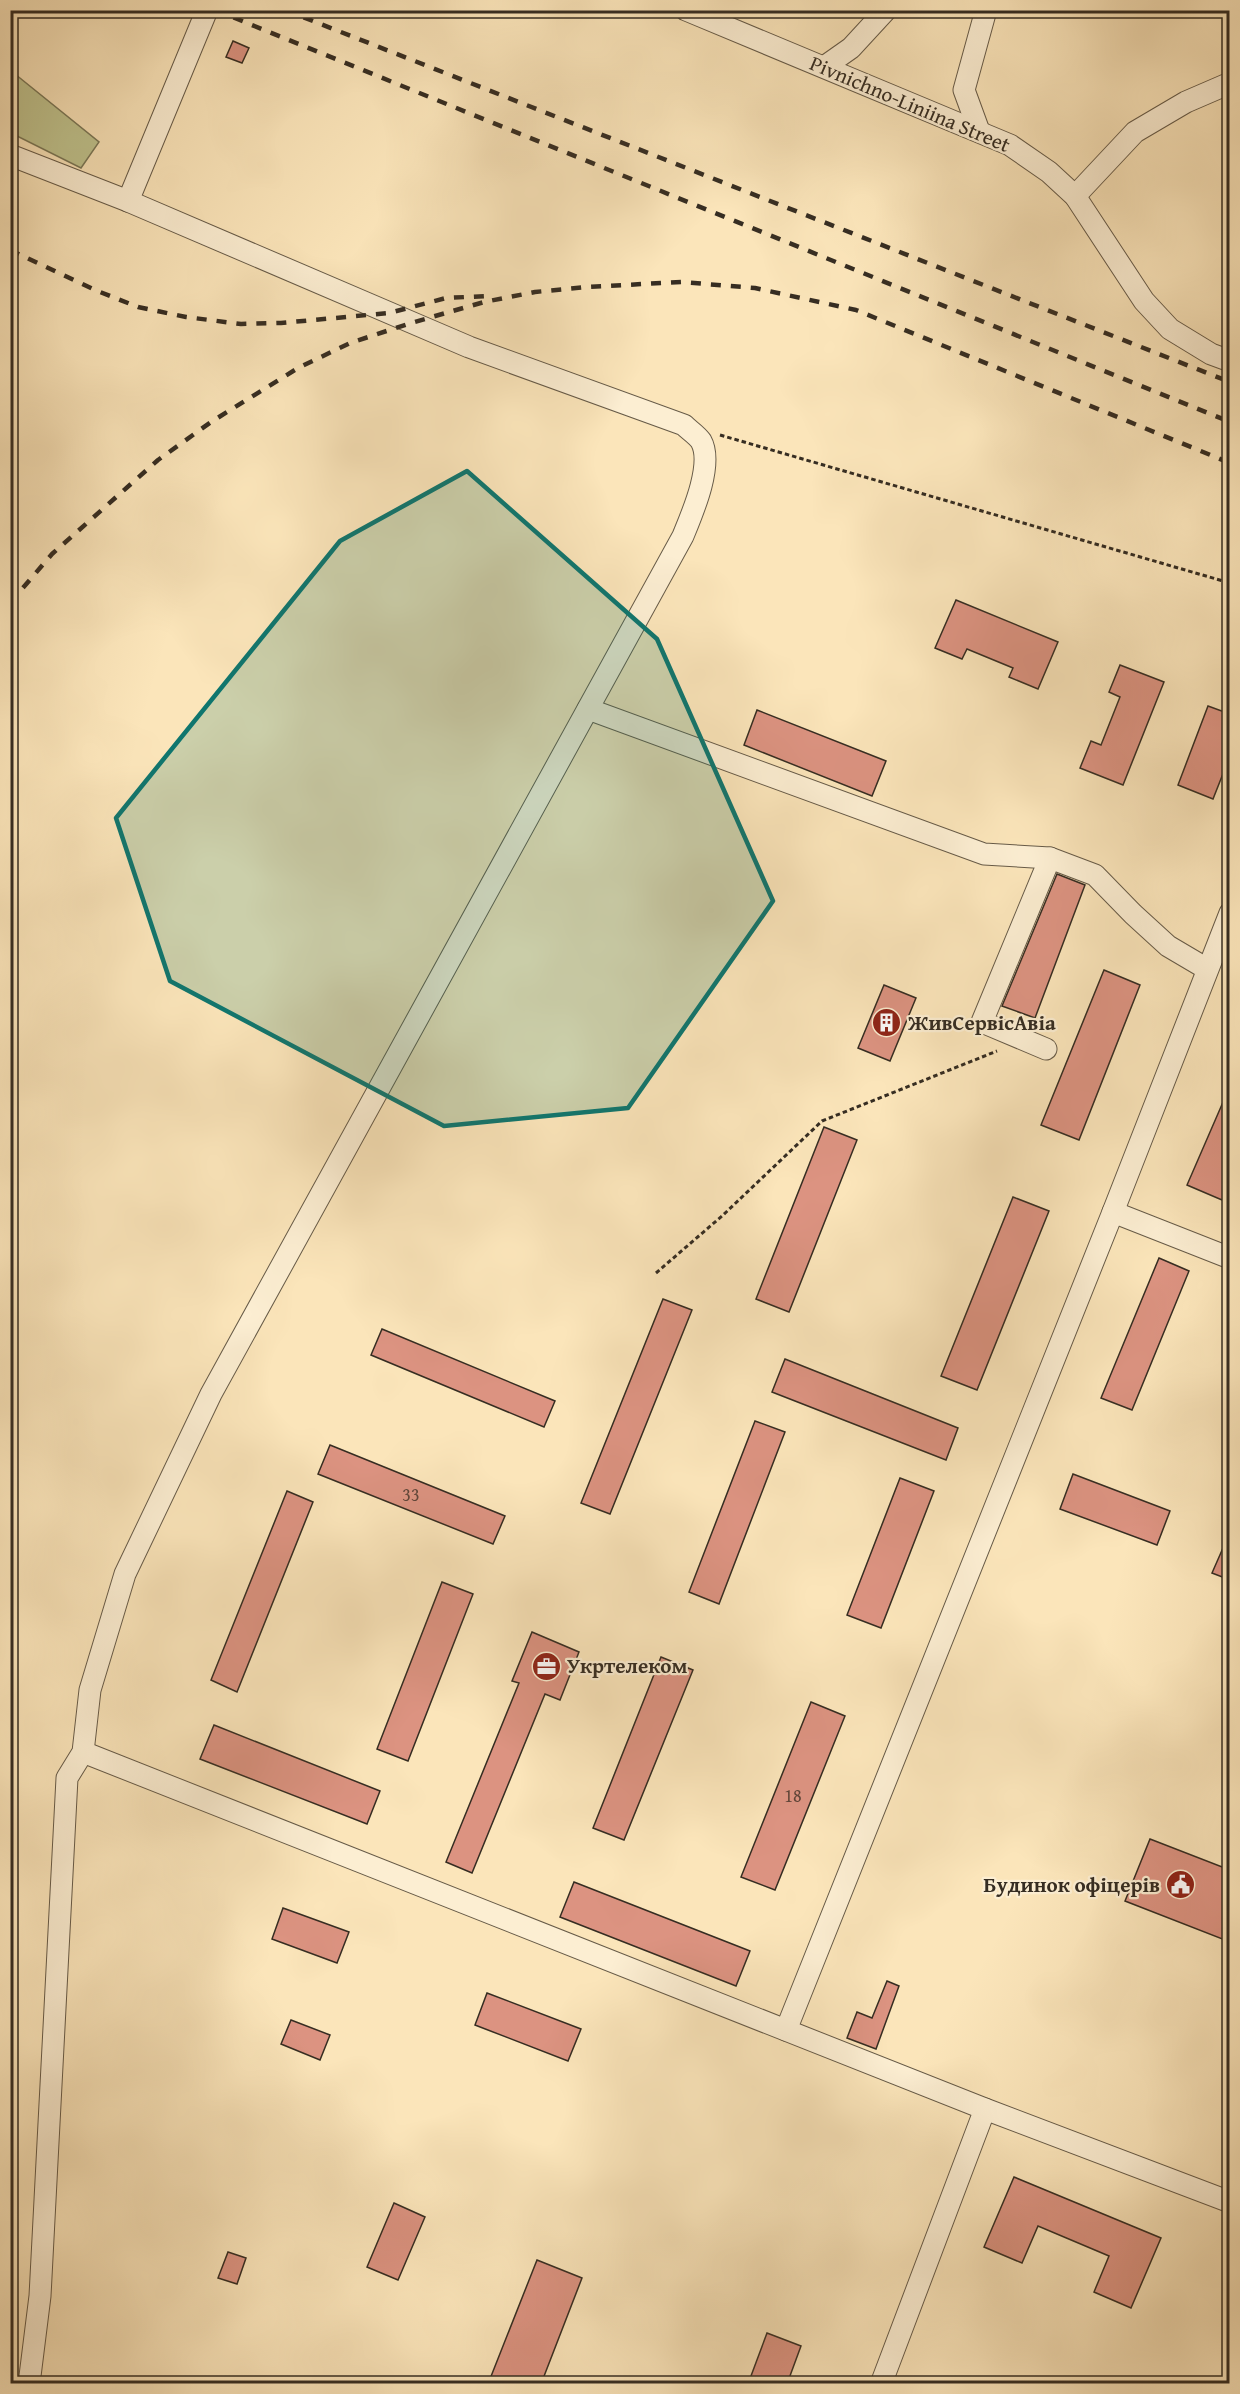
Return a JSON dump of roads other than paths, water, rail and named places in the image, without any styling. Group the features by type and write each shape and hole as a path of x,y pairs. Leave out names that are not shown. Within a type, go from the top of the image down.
{"street":[{"path":"128,201 207,10"},
{"name":"Pivnichno-Liniina Street","path":"686,10 1010,145 1049,172 1075,196 1144,301 1170,329 1211,354 1230,361"},
{"path":"824,67 851,48 886,10"},
{"path":"979,131 964,90 986,10"},
{"path":"1075,196 1135,132 1186,102 1230,83"},
{"path":"10,155 128,201 469,347 684,425 701,442 705,465 698,500 683,536 206,1405 124,1574 90,1690 83,1752 67,1778 40,2296 29,2384"},
{"path":"588,709 984,854 1050,858 1095,875 1168,946 1208,969"},
{"path":"1046,1049 982,1022 1050,858"},
{"path":"786,2030 1230,913"},
{"path":"1113,1212 1230,1258"},
{"path":"83,1752 985,2109 1230,2202"},
{"path":"881,2384 985,2109"}],"railway":[{"path":"215,10 1230,422"},
{"path":"285,10 1230,382"},
{"path":"10,250 95,290 138,307 186,317 241,324 281,323 389,313 446,298 487,296"},
{"path":"10,603 52,554 158,460 211,422 298,368 350,343 411,323 484,302 535,292 681,282 755,288 856,310 1230,463"}],"place":[{"name":"ЖивСервісАвіа","path":"887,1023"},
{"name":"Укртелеком","path":"546,1666"},
{"name":"Будинок офіцерів","path":"1181,1885"}]}
